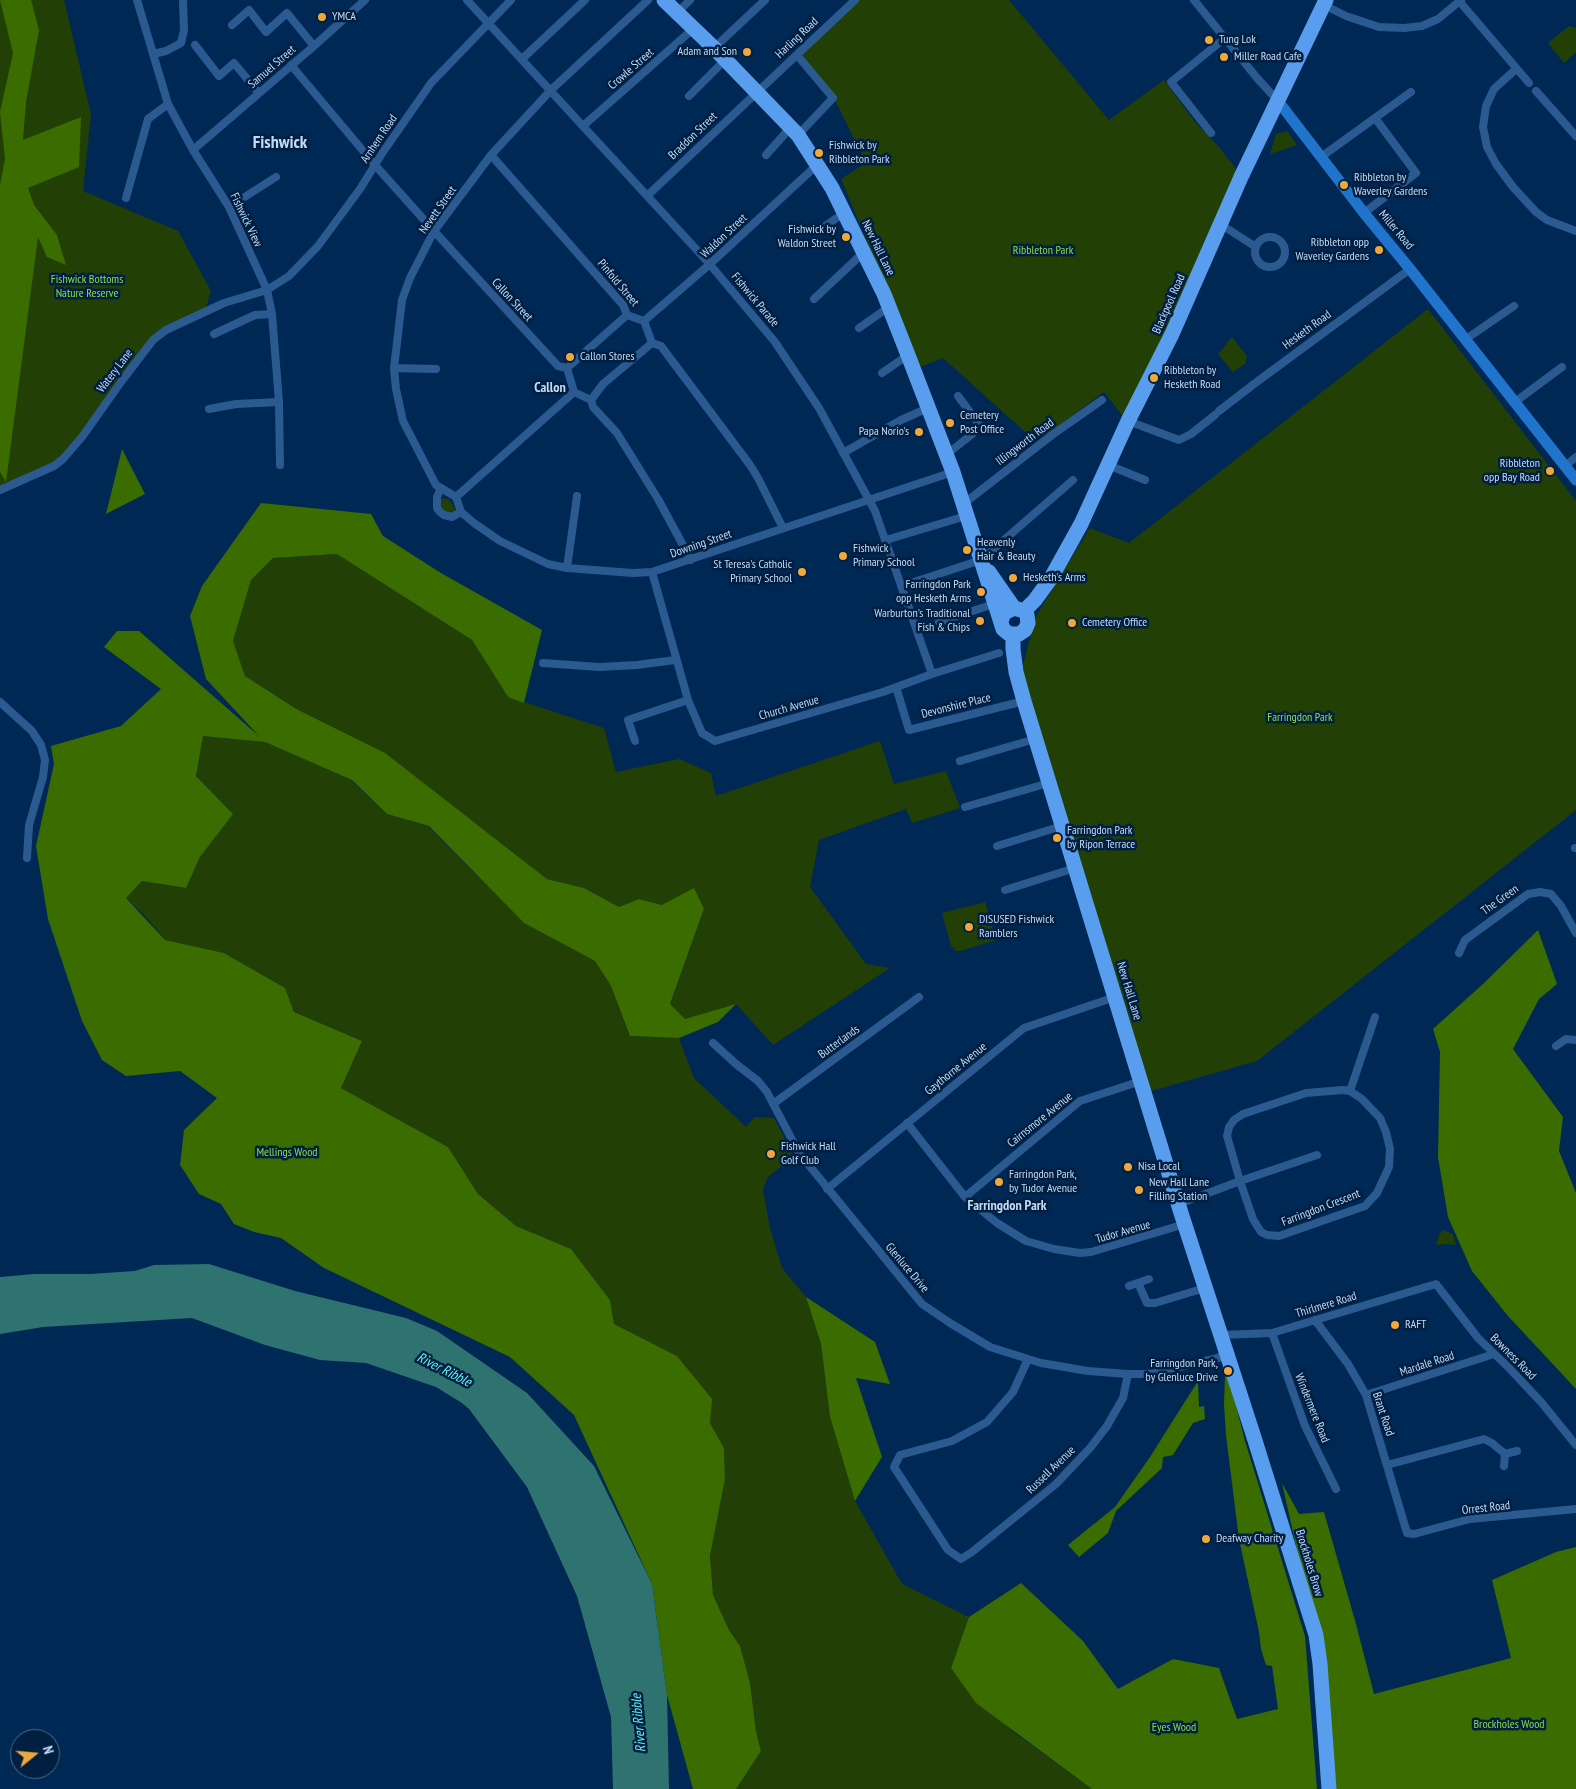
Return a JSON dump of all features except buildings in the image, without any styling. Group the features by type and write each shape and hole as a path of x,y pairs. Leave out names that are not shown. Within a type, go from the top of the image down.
{"highway":[{"name":"New Hall Lane","path":"664,0 714,48 794,131 832,188 889,307 953,472 981,560 1008,611"},
{"name":"Blackpool Road","path":"1008,611 1034,600 1051,578 1081,524 1128,422 1172,334 1220,224 1325,3"},
{"name":"New Hall Lane","path":"981,560 1008,611"},
{"path":"1008,611 1028,619 1027,627 1021,633 1013,635 1004,631 1008,611"},
{"name":"New Hall Lane","path":"1013,635 1016,672 1035,739 1226,1353"},
{"name":"Brockholes Brow","path":"1226,1353 1316,1635 1320,1664 1329,1789"}],"street":[{"name":"Fishwick View","path":"137,0 168,104 193,150 230,207 266,290 272,314 280,465"},
{"path":"153,54 166,51 181,43 184,30 182,0"},
{"name":"Samuel Street","path":"193,150 314,46 364,0"},
{"name":"Fishwick Parade","path":"467,0 710,264 775,342 819,408 870,500 886,540 932,674"},
{"name":"Arnhem Road","path":"266,290 289,276 318,246 360,189 431,83 511,0"},
{"path":"522,58 585,0"},
{"name":"Nevett Street","path":"456,497 436,485 403,421 396,390 394,368 402,300 410,278 434,231 491,156 551,90 648,0"},
{"path":"677,13 690,0"},
{"path":"714,48 765,0"},
{"name":"Harling Road","path":"756,92 854,0"},
{"name":"Miller Road","path":"1194,0 1278,102 1576,480"},
{"path":"1325,3 1346,16 1379,27 1404,28 1422,26 1438,19 1461,1 1529,83"},
{"path":"232,25 249,10 266,32 287,13 314,46"},
{"name":"Crowle Street","path":"583,126 693,29"},
{"path":"1211,133 1171,82 1225,38"},
{"path":"195,46 219,76 234,63 258,93"},
{"path":"766,155 833,98 797,55"},
{"path":"689,96 725,60"},
{"name":"Callon Street","path":"291,65 375,165 434,231 558,366 567,368"},
{"path":"1516,69 1494,89 1486,106 1483,127 1486,147 1512,187 1536,212 1548,220 1576,231"},
{"path":"1536,91 1576,136"},
{"name":"Braddon Street","path":"647,196 756,92"},
{"path":"1321,157 1411,92"},
{"path":"126,198 148,119 168,104"},
{"path":"1364,213 1416,173 1375,118"},
{"name":"Pinfold Street","path":"491,156 623,305 627,315 644,321 652,343 661,346 750,465 783,528"},
{"name":"Waldon Street","path":"644,321 710,264 817,165"},
{"path":"230,207 276,177"},
{"path":"821,229 845,212"},
{"path":"1220,224 1256,248"},
{"path":"1272,237 1285,247 1284,260 1276,266 1264,266 1257,259 1256,248 1262,239 1272,237"},
{"path":"814,299 864,252"},
{"name":"Hesketh Road","path":"1128,422 1179,440 1191,434 1254,384 1410,268"},
{"name":"Watery Lane","path":"0,490 54,466 63,459 82,437 153,340 166,330 224,303 266,290"},
{"path":"1466,339 1514,306"},
{"path":"858,328 889,307"},
{"path":"214,334 255,314 272,314"},
{"path":"627,315 567,368 574,392 591,400 593,406 617,434 658,500 691,560"},
{"path":"591,400 603,384 652,343"},
{"path":"882,373 908,355"},
{"path":"1515,402 1562,367"},
{"path":"394,368 436,369"},
{"path":"442,488 437,497 437,508 444,515 452,517 461,512 456,497 574,392"},
{"path":"946,455 981,427 958,396"},
{"name":"Illingworth Road","path":"964,510 1052,434 1102,400"},
{"path":"209,409 236,404 278,402"},
{"path":"844,453 901,420 928,408"},
{"path":"1565,466 1576,457"},
{"path":"1108,465 1145,480"},
{"name":"Downing Street","path":"461,512 500,541 548,564 567,568 633,573 652,572 953,472"},
{"path":"902,586 981,560 1073,480"},
{"path":"567,568 577,496"},
{"path":"886,540 964,510"},
{"name":"Church Avenue","path":"652,572 675,660 688,700 702,733 715,741 999,654"},
{"path":"939,622 1008,611"},
{"path":"543,663 599,668 675,660"},
{"name":"Devonshire Place","path":"896,687 909,730 1024,701"},
{"path":"635,741 628,720 688,700"},
{"path":"0,702 32,731 41,745 45,760 43,776 29,825 26,858"},
{"path":"960,761 1035,739"},
{"path":"965,807 1050,783"},
{"path":"997,846 1062,826"},
{"path":"1005,890 1075,868"},
{"name":"The Green","path":"1459,953 1465,940 1528,894 1540,892 1551,894 1561,906 1576,933"},
{"name":"Butterlands","path":"773,1104 919,997"},
{"name":"Gaythorne Avenue","path":"827,1189 1024,1028 1115,997"},
{"path":"1350,1091 1375,1017"},
{"path":"1556,1046 1566,1040 1576,1040"},
{"name":"Glenluce Drive","path":"713,1043 758,1081 773,1104 798,1153 922,1304 950,1323 990,1347 1028,1359 1088,1371 1148,1374 1218,1358 1226,1353"},
{"name":"Cairnsmore Avenue","path":"965,1197 1080,1101 1141,1081"},
{"name":"Farringdon Crescent","path":"1350,1091 1362,1099 1380,1118 1386,1132 1390,1149 1389,1167 1377,1193 1365,1206 1279,1236 1268,1236 1261,1232 1253,1219 1240,1181 1227,1136 1229,1127 1234,1120 1243,1114 1306,1093 1350,1091"},
{"name":"Tudor Avenue","path":"907,1123 965,1197 997,1223 1026,1240 1054,1249 1080,1253 1091,1252 1120,1245 1185,1224"},
{"path":"1179,1204 1317,1155"},
{"path":"1128,1286 1149,1279"},
{"path":"1138,1283 1147,1303 1154,1303 1205,1288"},
{"name":"Thirlmere Road","path":"1221,1335 1272,1333 1436,1284"},
{"name":"Bowness Road","path":"1436,1284 1478,1338 1541,1402 1576,1446"},
{"name":"Brant Road","path":"1315,1320 1348,1364 1366,1395 1404,1528"},
{"name":"Windermere Road","path":"1272,1333 1305,1426 1336,1490"},
{"name":"Mardale Road","path":"1366,1395 1494,1354"},
{"name":"Russell Avenue","path":"1028,1359 1013,1392 987,1422 952,1441 900,1455 894,1467 948,1550 961,1559 1056,1484 1090,1448 1107,1426 1123,1398 1128,1374"},
{"path":"1387,1465 1484,1438 1505,1454"},
{"path":"1505,1454 1517,1451"},
{"path":"1504,1466 1505,1454"},
{"name":"Orrest Road","path":"1404,1528 1410,1534 1470,1519 1576,1509"}],"green space":[{"name":"Fishwick Bottoms Nature Reserve","path":"0,0 64,0 91,114 83,191 178,231 211,291 205,311 166,330 54,466 0,489"},
{"path":"0,0 31,0 39,30 26,102 23,140 81,117 79,167 28,188 34,205 57,235 66,265 47,257 38,237 6,482 0,472 0,185 5,159 0,112 13,53"},
{"name":"Ribbleton Park","path":"858,0 1009,0 1109,120 1164,80 1195,122 1218,146 1237,170 1140,391 1124,418 1104,392 1048,434 1034,440 943,358 920,367 841,179 866,163 831,92 801,55"},
{"path":"1569,26 1576,28 1576,52 1564,63 1548,43"},
{"path":"1287,131 1297,145 1270,154 1276,134"},
{"name":"Farringdon Park","path":"1428,309 1576,501 1576,810 1257,1061 1151,1091 1022,669 1035,618 1090,528 1129,543"},
{"path":"1232,337 1247,356 1246,363 1233,372 1218,354"},
{"path":"122,449 145,494 106,514"},
{"path":"439,498 448,499 452,503 455,510 453,514 448,514 441,508"},
{"name":"Mellings Wood","path":"261,503 371,514 383,536 441,573 542,630 524,703 508,697 472,640 337,554 273,558 251,580 233,641 245,676 298,710 385,753 547,879 584,888 619,907 639,899 662,905 694,888 704,909 670,1004 685,1019 736,1004 718,1022 679,1038 630,1036 611,986 595,961 524,923 429,826 387,814 352,780 265,742 203,736 196,776 233,814 200,857 186,888 142,881 126,898 165,940 224,953 285,988 294,1012 362,1041 341,1088 448,1147 478,1194 516,1226 571,1249 610,1300 614,1324 677,1356 712,1399 710,1423 724,1448 725,1479 710,1556 713,1595 729,1630 740,1646 750,1683 756,1731 761,1751 736,1789 693,1789 667,1695 652,1584 574,1415 510,1357 324,1268 281,1238 254,1232 234,1224 221,1204 199,1194 180,1165 184,1130 217,1098 180,1071 126,1076 102,1060 82,1021 48,919 36,846 54,764 51,746 121,726 161,689 104,647 117,631 139,631 260,737 206,679 190,616 202,586"},
{"path":"337,554 472,640 508,697 604,728 616,772 679,759 711,773 716,796 880,741 894,784 946,771 960,808 912,823 906,809 819,840 810,887 866,964 890,968 773,1045 736,1004 685,1019 670,1005 704,910 662,905 639,899 619,907 584,888 547,879 478,825 245,676 233,641 251,580 273,558"},
{"path":"203,736 265,742 350,779 387,814 428,826 524,923 595,961 611,986 630,1036 679,1038 694,1078 746,1127 755,1117 774,1118 794,1156 767,1178 763,1190 770,1228 782,1268 806,1297 821,1344 830,1417 855,1501 902,1584 969,1617 951,1668 1011,1730 1092,1789 736,1789 761,1751 756,1731 750,1683 740,1646 729,1630 713,1595 710,1556 725,1479 724,1448 710,1423 711,1399 677,1356 614,1324 610,1300 571,1249 516,1226 478,1194 448,1147 341,1088 362,1041 294,1012 285,988 224,953 165,940 145,916 126,898 142,881 186,888 200,857 233,814 196,776"},
{"name":"DISUSED Fishwick Ramblers","path":"985,902 996,940 956,951 951,946 942,913"},
{"path":"1538,930 1557,984 1539,999 1513,1049 1563,1117 1559,1151 1576,1193 1576,1389 1508,1316 1472,1271 1448,1217 1438,1157 1440,1052 1433,1029 1483,984"},
{"path":"1443,1230 1453,1234 1456,1245 1436,1245 1439,1235"},
{"path":"806,1297 875,1342 890,1384 856,1378 882,1457 855,1501 830,1417 821,1344"},
{"name":"Eyes Wood","path":"1225,1374 1230,1382 1245,1441 1305,1636 1317,1789 1092,1789 976,1703 951,1668 969,1617 1021,1583 1083,1641 1118,1689 1173,1659 1219,1668 1237,1719 1278,1709 1272,1666 1266,1665 1261,1649 1239,1539 1226,1435 1224,1405"},
{"path":"1198,1381 1199,1407 1204,1406 1205,1419 1193,1423 1173,1455 1163,1457 1162,1468 1116,1511 1108,1533 1079,1557 1068,1545 1115,1507 1150,1457"},
{"name":"Brockholes Wood","path":"1282,1483 1299,1514 1324,1512 1374,1694 1511,1658 1492,1580 1556,1552 1576,1547 1576,1789 1330,1789 1316,1635"}],"water":[{"name":"River Ribble","path":"209,1264 295,1291 406,1318 437,1331 527,1393 594,1466 652,1584 667,1695 669,1789 613,1789 611,1717 577,1596 527,1487 469,1409 462,1403 436,1387 366,1363 320,1360 265,1345 192,1318 43,1327 0,1334 0,1277 34,1274 90,1274 135,1271 154,1265"}],"place":[{"name":"YMCA","path":"322,17"},
{"name":"Tung Lok","path":"1209,40"},
{"name":"Adam and Son","path":"747,52"},
{"name":"Miller Road Cafe","path":"1224,57"},
{"name":"Fishwick by Ribbleton Park","path":"819,153"},
{"name":"Ribbleton by Waverley Gardens","path":"1344,185"},
{"name":"Fishwick by Waldon Street","path":"846,237"},
{"name":"Ribbleton opp Waverley Gardens","path":"1379,250"},
{"name":"Callon Stores","path":"570,357"},
{"name":"Ribbleton by Hesketh Road","path":"1154,378"},
{"name":"Cemetery Post Office","path":"950,423"},
{"name":"Papa Norio's","path":"919,432"},
{"name":"Ribbleton opp Bay Road","path":"1550,471"},
{"name":"Heavenly Hair & Beauty","path":"967,550"},
{"name":"Fishwick Primary School","path":"843,556"},
{"name":"St Teresa's Catholic Primary School","path":"802,572"},
{"name":"Hesketh's Arms","path":"1013,578"},
{"name":"Farringdon Park opp Hesketh Arms","path":"981,592"},
{"name":"Warburton's Traditional Fish & Chips","path":"980,621"},
{"name":"Cemetery Office","path":"1072,623"},
{"name":"Farringdon Park by Ripon Terrace","path":"1057,838"},
{"name":"DISUSED Fishwick Ramblers","path":"969,927"},
{"name":"Fishwick Hall Golf Club","path":"771,1154"},
{"name":"Nisa Local","path":"1128,1167"},
{"name":"Farringdon Park, by Tudor Avenue","path":"999,1182"},
{"name":"New Hall Lane Filling Station","path":"1139,1190"},
{"name":"RAFT","path":"1395,1325"},
{"name":"Farringdon Park, by Glenluce Drive","path":"1228,1371"},
{"name":"Deafway Charity","path":"1206,1539"}],"district":[{"name":"Fishwick","path":"280,143"},
{"name":"Callon","path":"550,388"},
{"name":"Farringdon Park","path":"1007,1206"}]}
